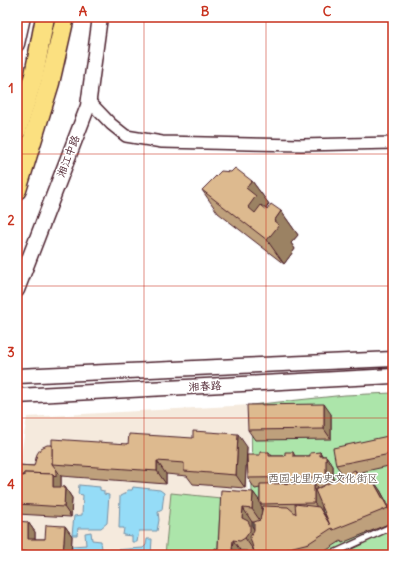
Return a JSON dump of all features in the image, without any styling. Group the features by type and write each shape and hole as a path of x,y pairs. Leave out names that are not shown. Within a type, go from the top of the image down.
{"main road":[{"path":"17,130 34,75 45,17"},
{"path":"17,190 50,83 65,17"}],"street":[{"path":"17,44 23,17"},
{"name":"湘江中路","path":"17,290 88,106 100,17"},
{"path":"88,100 111,124 126,136 162,142 301,145 393,143"},
{"name":"湘春路","path":"17,376 393,359"},
{"name":"湘春路","path":"17,396 393,376"}],"lane":[{"path":"330,555 393,526"}],"shaded area":[{"path":"251,405 245,555 17,555 17,480 27,417"}],"green space":[{"name":"西园北里历史文化街区","path":"393,393 393,555 223,555 252,495 251,405 345,395"},
{"path":"171,493 221,498 217,555 165,555"}],"water":[{"path":"79,485 100,487 100,490 104,491 104,494 109,495 107,523 101,528 78,528 77,535 72,535 74,516 82,515 83,495 78,494"},
{"path":"133,487 160,490 164,493 162,510 158,512 159,520 157,531 139,531 137,542 132,542 132,536 123,535 124,528 119,528 120,496 126,493 127,490 132,490"},
{"path":"91,532 92,540 101,541 102,549 114,550 143,548 146,545 147,539 152,539 151,555 71,555 72,546 86,545 85,533"}],"building":[{"path":"235,168 252,181 246,188 256,196 248,207 255,213 261,205 267,210 271,204 281,211 274,221 279,225 267,240 202,190 221,171 231,172"},
{"path":"324,404 324,429 248,430 247,405"},
{"path":"193,431 238,434 236,475 184,471 184,463 157,461 157,471 52,464 52,439 128,444 129,434 193,438"},
{"path":"388,436 390,454 336,465 333,448"},
{"path":"47,445 52,445 52,464 56,469 56,477 53,474 24,473 24,476 17,475 17,465 34,466 37,454 41,448"},
{"path":"260,452 269,452 269,456 285,456 285,452 293,452 293,456 310,456 310,453 320,452 320,456 326,456 326,477 248,478 247,455 260,455"},
{"path":"355,470 360,482 371,477 388,508 333,530 332,528 309,543 293,547 274,555 255,555 250,537 254,530 254,522 260,520 263,506 288,507 296,514 295,504 319,507 330,525 315,490"},
{"path":"24,473 53,474 53,487 65,487 64,507 17,504 17,475 24,476"},
{"path":"314,483 314,503 260,504 260,484"},
{"path":"221,490 253,492 252,509 243,508 242,518 248,521 250,531 245,538 240,541 233,540 232,550 247,551 247,555 214,555 215,548 218,549"},
{"path":"17,521 28,522 28,539 45,539 46,525 65,526 63,555 46,555 46,553 19,551 19,555 17,555"}]}
